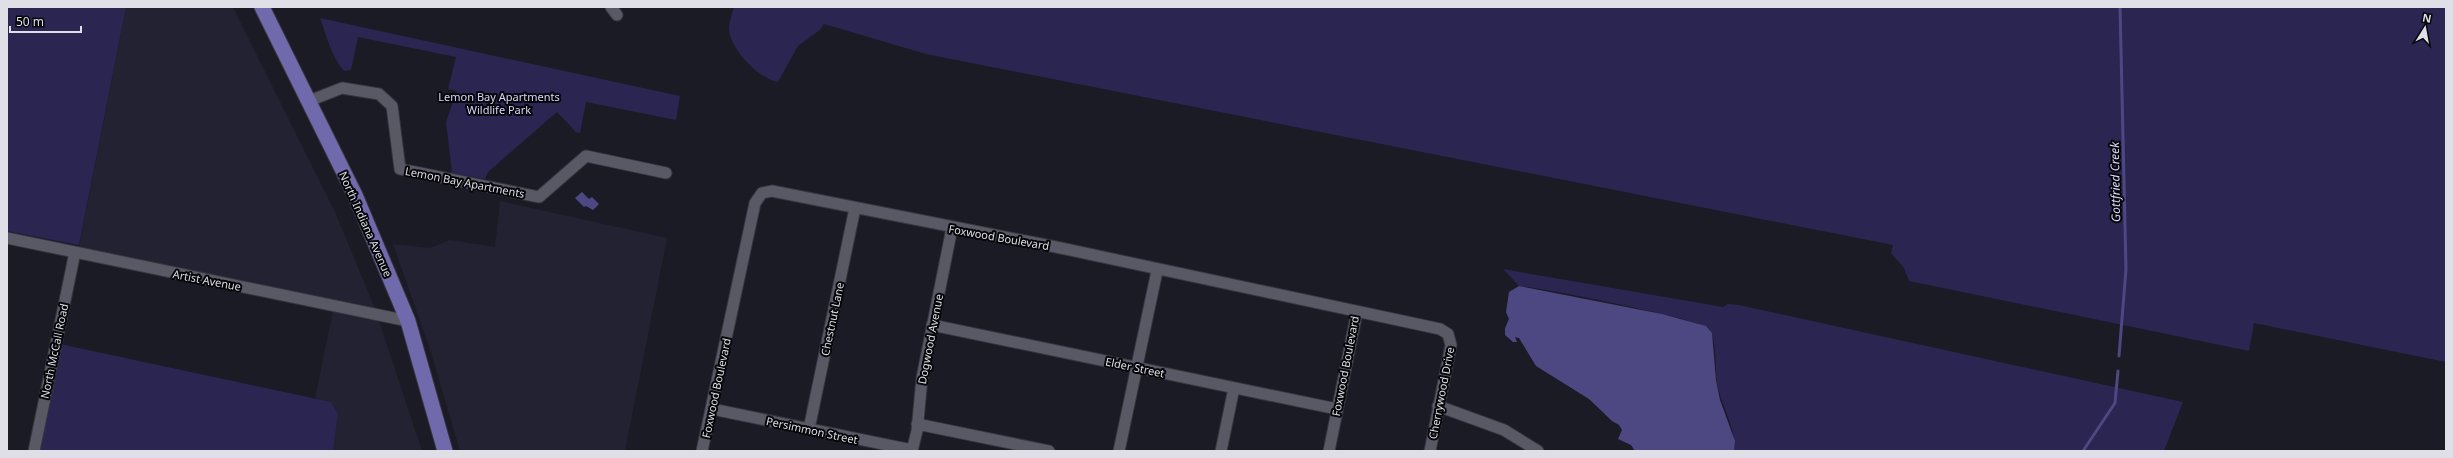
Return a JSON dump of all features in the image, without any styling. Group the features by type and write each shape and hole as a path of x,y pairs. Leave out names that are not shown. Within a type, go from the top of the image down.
{"main road":[{"name":"North Indiana Avenue","path":"262,7 355,195 408,321 445,451"}],"street":[{"name":"Lemon Bay Apartments","path":"309,101 342,88 379,94 392,106 400,169 540,197 586,156 666,173"},
{"name":"Foxwood Boulevard","path":"702,451 757,198 762,193 772,191 952,228 1056,247 1157,270 1358,312 1329,451"},
{"name":"Chestnut Lane","path":"809,429 855,208"},
{"name":"Dogwood Avenue","path":"912,451 917,424 922,378 952,228"},
{"name":"Artist Avenue","path":"7,238 408,321"},
{"name":"North McCall Road","path":"34,451 74,252"},
{"path":"1119,451 1157,270"},
{"name":"Cherrywood Drive","path":"1358,312 1440,329 1448,334 1451,345 1430,451"},
{"name":"Elder Street","path":"932,325 1337,409"},
{"path":"1221,451 1234,388"},
{"path":"1438,406 1499,428 1538,451"},
{"name":"Persimmon Street","path":"712,409 912,451"},
{"path":"917,424 1014,448 1048,451"}],"shaded area":[{"path":"126,7 233,7 335,212 374,306 422,451 333,451 338,414 331,402 315,398 333,311 77,258"},
{"path":"582,192 589,199 592,197 599,204 593,210 586,206 584,207 575,198"},
{"path":"500,201 667,238 625,451 460,451 430,349 393,244 430,248 450,240 495,247"},
{"path":"1519,286 1662,314 1706,326 1712,333 1716,380 1720,400 1735,441 1734,451 1635,451 1631,445 1618,439 1622,430 1619,425 1612,421 1589,399 1536,366 1519,338 1515,337 1517,342 1513,342 1505,335 1505,328 1509,319 1506,312 1509,292"}],"green space":[{"path":"7,7 126,7 79,245 7,231"},
{"path":"734,7 2446,7 2446,362 2254,323 2249,351 1909,281 1904,268 1891,253 1893,245 926,54 824,24 820,30 798,46 778,82 770,80 754,69 734,45 729,29"},
{"name":"Lemon Bay Apartments Wildlife Park","path":"320,18 680,96 676,120 586,102 580,133 576,132 557,112 488,172 485,179 452,173 446,122 457,91 448,89 456,57 358,37 351,70 344,71 333,53"},
{"path":"1503,269 1723,307 1728,304 1739,305 2183,402 2164,451 1734,451 1731,425 1721,399 1717,381 1713,338 1708,328 1650,311 1585,297 1519,286"},
{"path":"60,344 331,402 338,414 333,451 40,451"}],"waterway":[{"name":"Gottfried Creek","path":"2119,356 2126,269 2120,7"},
{"name":"Gottfried Creek","path":"2083,451 2115,403 2118,371"}]}
